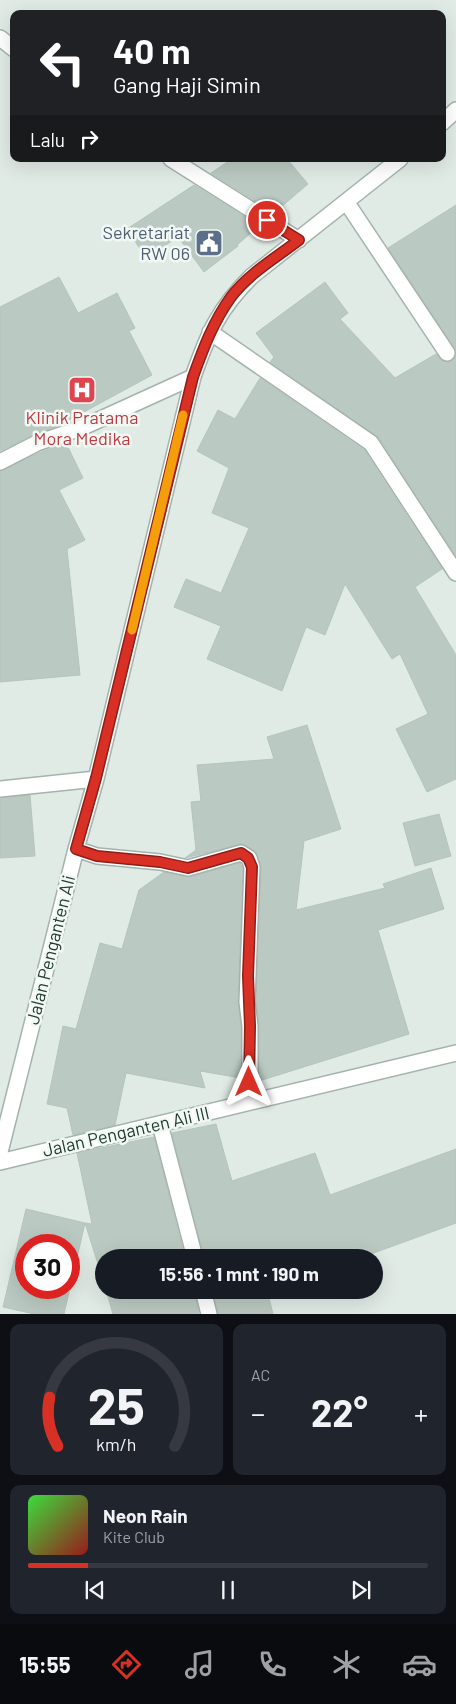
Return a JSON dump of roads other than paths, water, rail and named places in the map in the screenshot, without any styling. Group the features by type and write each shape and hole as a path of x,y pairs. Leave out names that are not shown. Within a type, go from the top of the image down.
{"street":[{"path":"0,38 9,50"},
{"path":"446,119 456,110"},
{"path":"176,162 299,240"},
{"name":"Jalan Penganten Ali","path":"0,1152 76,849 96,778 193,377 210,332 232,296 252,276 347,203 396,162"},
{"path":"347,203 447,353"},
{"path":"210,332 371,443 456,573"},
{"path":"0,462 37,443 81,428 193,377"},
{"path":"0,789 96,778"},
{"path":"76,849 97,856 160,862 188,868 241,853 248,858 252,867 248,976 250,1102"},
{"name":"Jalan Penganten Ali III","path":"0,1162 456,1053"},
{"path":"160,1124 193,1249"},
{"path":"205,1299 209,1314"}],"place":[{"name":"Sekretariat RW 06","path":"209,243"},
{"name":"Klinik Pratama Mora Medika","path":"82,390"}]}
